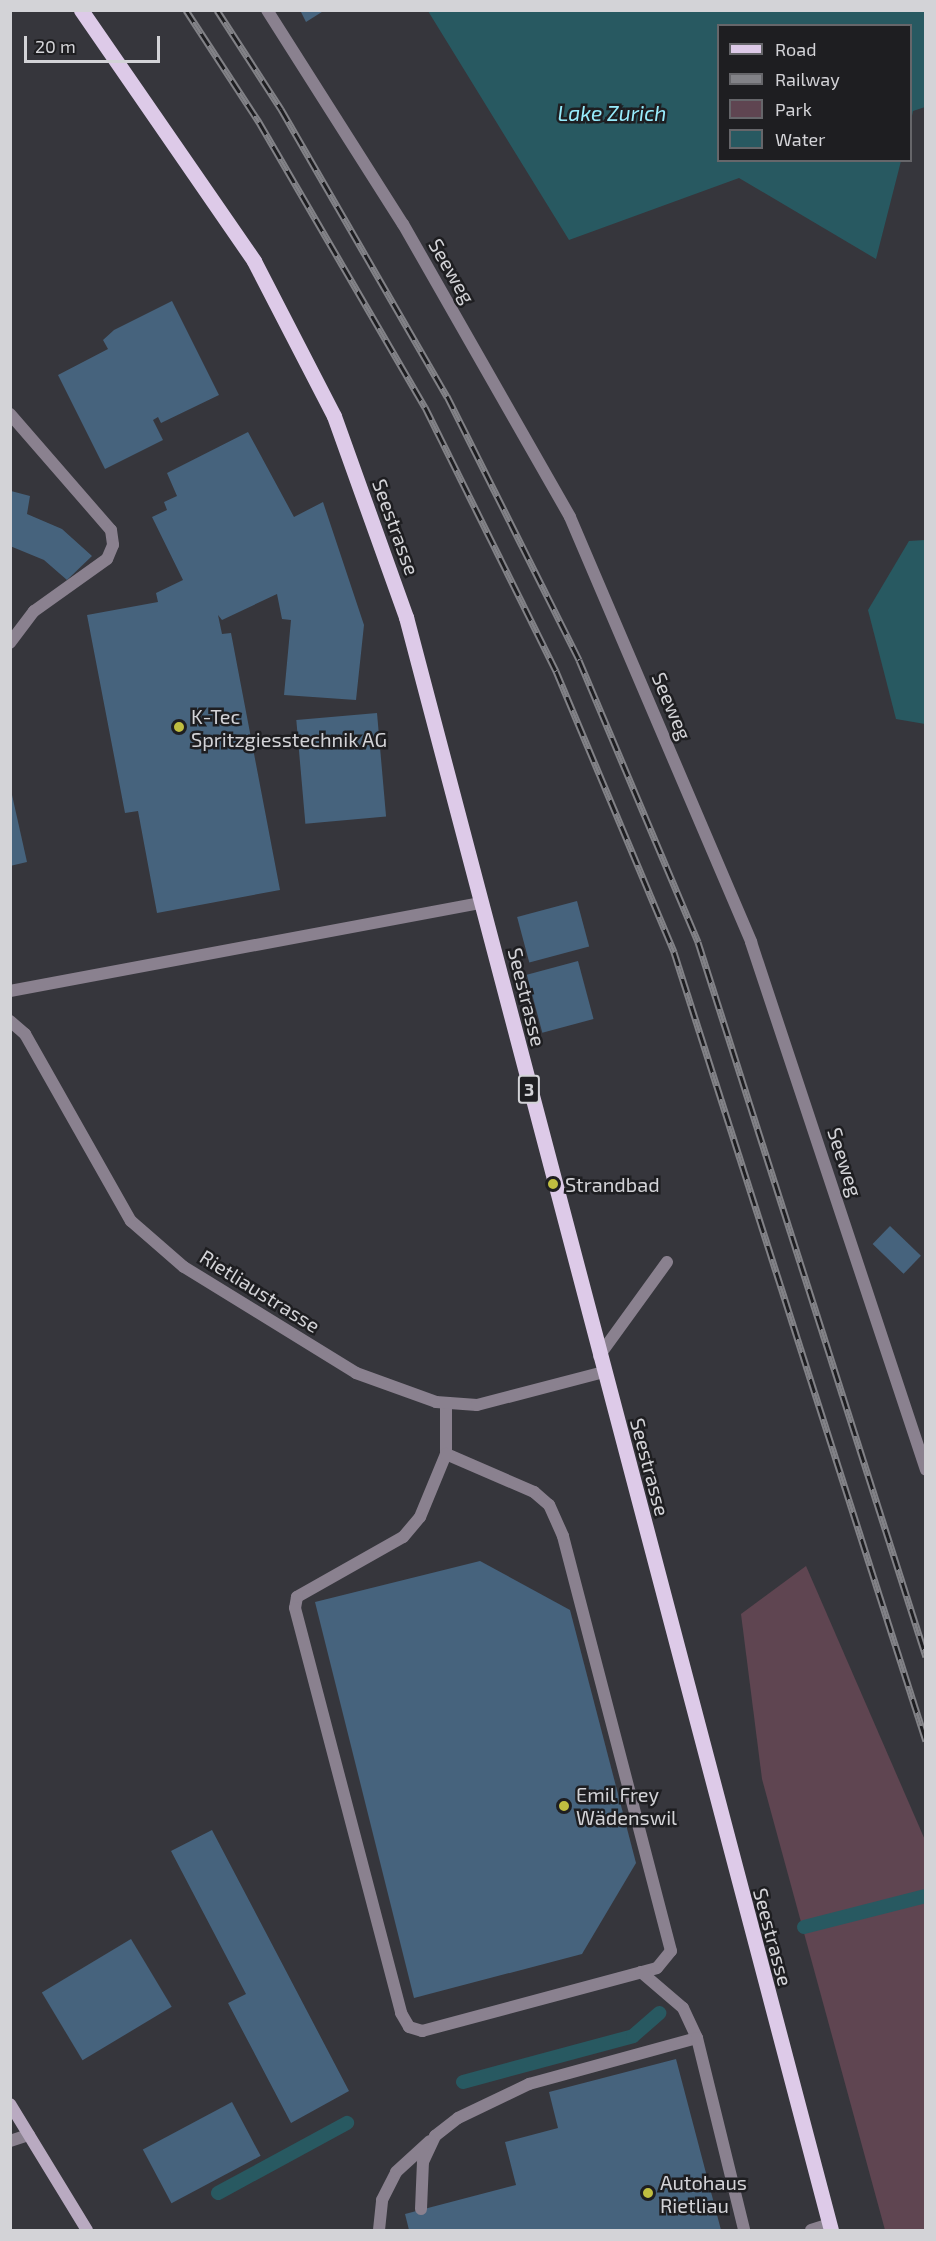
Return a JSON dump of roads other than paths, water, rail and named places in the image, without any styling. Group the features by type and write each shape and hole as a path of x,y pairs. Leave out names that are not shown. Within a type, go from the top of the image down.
{"main road":[{"name":"Seestrasse","path":"81,10 254,261 334,416 406,618 830,2228"}],"street":[{"name":"Seeweg","path":"267,10 403,224 570,517 752,942 926,1470"},
{"path":"10,414 111,530 113,545 107,559 34,611 10,643"},
{"path":"10,991 481,903"},
{"name":"Rietliaustrasse","path":"10,1021 25,1035 130,1221 154,1245 356,1373 400,1393 446,1403 477,1405 604,1372"},
{"path":"599,1356 667,1263"},
{"path":"446,1403 446,1454 420,1517 404,1537 309,1588 297,1597 295,1608 402,2013 409,2027 422,2031 641,1972 667,1961 671,1951 563,1536 549,1505 534,1492 446,1454"},
{"path":"641,1972 683,2008 697,2038 744,2230"},
{"path":"379,2230 382,2200 396,2172 435,2136 482,2103 529,2084 697,2038"},
{"path":"10,2104 87,2230"},
{"path":"10,2141 29,2135"},
{"path":"421,2209 423,2162 435,2136"},
{"path":"811,2230 830,2228"}],"water":[{"name":"Lake Zurich","path":"428,11 925,11 925,107 913,111 912,116 912,24 717,24 717,162 901,162 876,259 739,178 569,240"},
{"path":"926,540 925,724 896,719 868,610 909,541"}],"waterway":[{"path":"804,1927 926,1896"},
{"path":"463,2082 633,2036 659,2013"},
{"path":"218,2193 347,2123"}],"railway":[{"path":"186,10 259,122 425,407 556,671 674,952 926,1741"},
{"path":"217,10 281,109 447,396 579,660 698,942 926,1657"}],"place":[{"name":"K-Tec Spritzgiesstechnik AG","path":"179,727"},
{"name":"Strandbad","path":"553,1184"},
{"name":"Emil Frey Wädenswil","path":"564,1806"},
{"name":"Autohaus Rietliau","path":"648,2193"}]}
